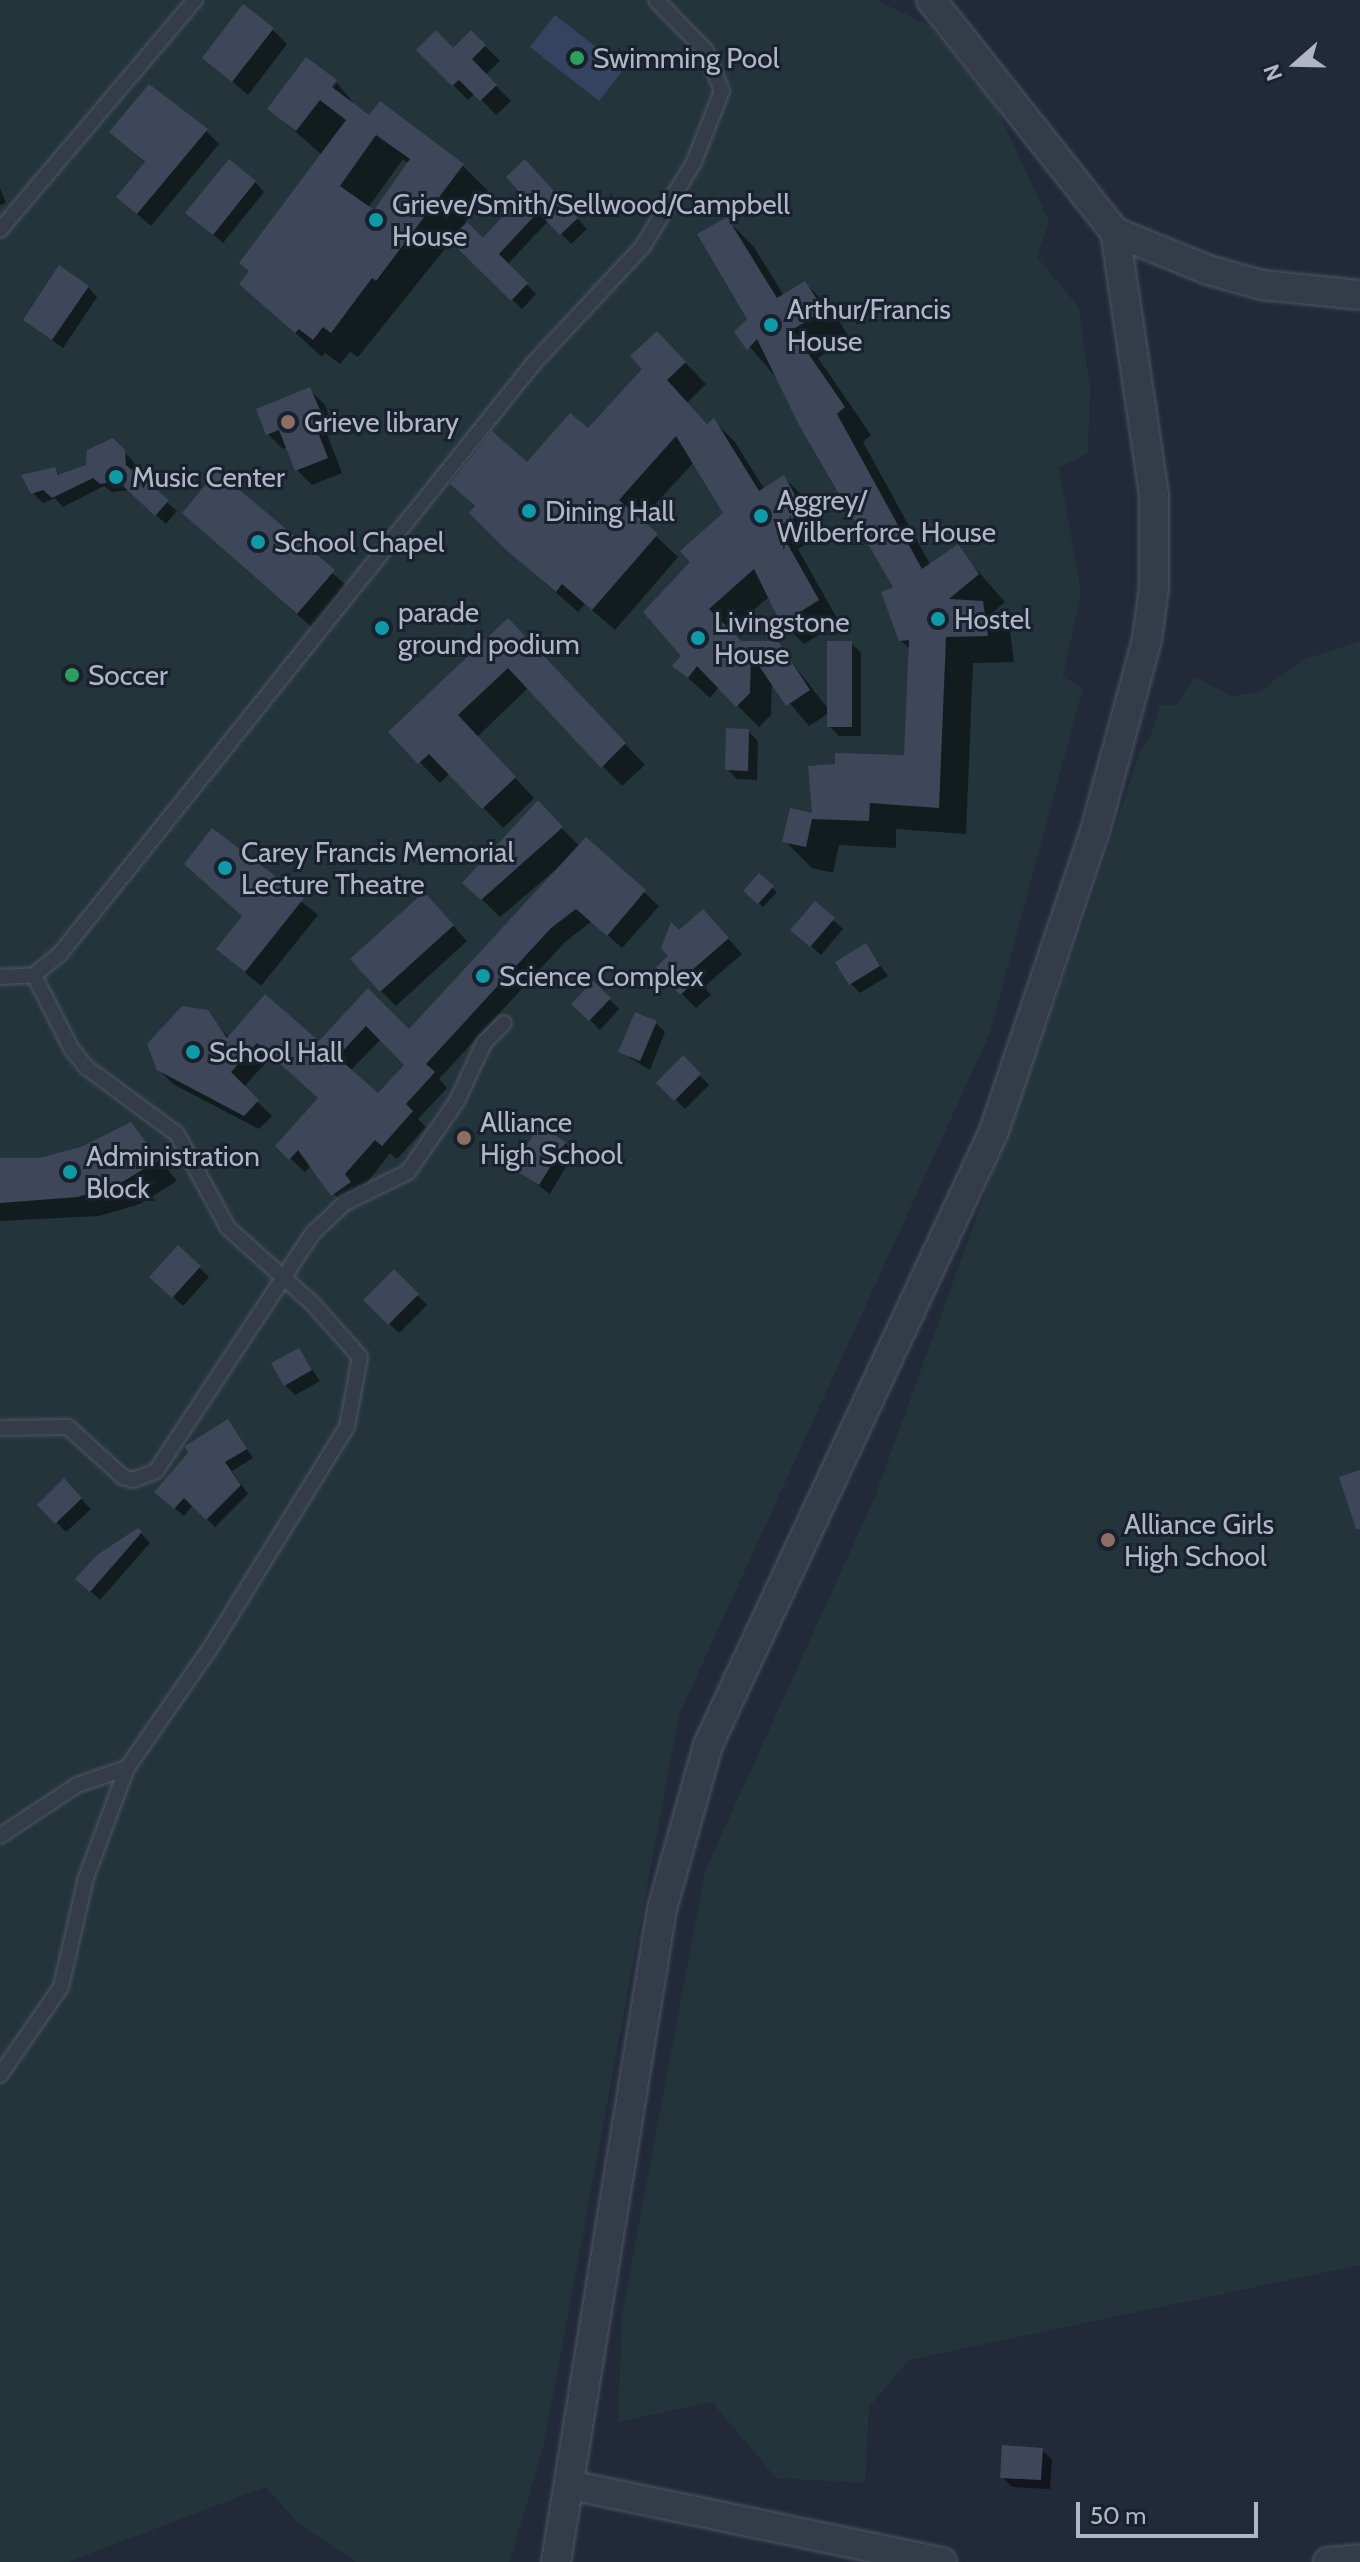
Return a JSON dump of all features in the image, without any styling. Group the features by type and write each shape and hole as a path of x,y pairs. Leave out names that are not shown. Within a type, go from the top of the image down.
{"street":[{"path":"931,0 1115,232 1208,270 1262,285 1360,295"},
{"path":"556,2562 662,1909 708,1745 994,1131 1030,1039 1132,710 1154,588 1154,495 1115,232"},
{"path":"570,2485 942,2562"},
{"path":"1328,2562 1360,2559"}],"lane":[{"path":"0,230 195,0"},
{"path":"0,977 34,975 60,954 163,830 534,363 643,246 694,162 722,91 706,51 656,0"},
{"path":"0,2075 61,1987 86,1878 127,1768 211,1647 347,1427 360,1357 217,1213 177,1134 87,1068 71,1048 34,975"},
{"path":"2,1428 68,1427 123,1477 133,1480 156,1471 313,1233 345,1203 408,1172 457,1101 484,1043 504,1023"},
{"path":"0,1836 77,1785 127,1768"}],"shaded area":[{"name":"Alliance High School","path":"0,0 876,0 930,26 996,107 1049,221 1037,257 1079,308 1090,388 1088,453 1059,468 1081,593 1063,677 1083,688 990,1033 679,1715 544,2444 510,2562 356,2562 299,2523 265,2487 68,2562 0,2562"},
{"name":"Alliance Girls High School","path":"1360,641 1360,2265 909,2360 869,2407 865,2483 776,2478 712,2402 618,2422 622,2315 705,1871 874,1499 1091,902 1140,751 1149,740 1160,706 1178,704 1194,677 1232,696 1259,692 1302,660"}],"water":[{"name":"Swimming Pool","path":"555,15 624,69 599,101 530,47"}],"building":[{"path":"243,4 274,28 232,82 202,58"},
{"path":"436,30 453,48 471,30 486,45 472,59 497,85 480,101 459,80 452,86 416,50"},
{"name":"Grieve/Smith/Sellwood/Campbell House","path":"306,57 337,80 332,87 369,115 380,101 464,164 376,281 372,278 331,333 323,327 313,340 299,329 295,333 239,284 249,271 239,263 346,120 320,100 296,131 267,109","holes":["376,135 410,159 374,210 340,186"]},
{"path":"149,84 208,129 137,214 116,197 145,162 109,132"},
{"path":"229,159 256,181 213,235 185,213"},
{"path":"525,159 578,218 560,235 538,212 499,254 528,283 511,301 449,240 467,222 483,238 522,195 506,177"},
{"path":"727,217 777,298 805,281 824,310 792,330 845,407 837,414 922,569 958,544 979,574 949,599 983,601 988,636 946,637 939,808 870,803 869,821 812,819 806,847 782,842 790,808 812,813 808,766 835,764 835,753 904,755 909,640 899,641 881,592 893,587 799,425 757,339 747,350 734,332 747,319 697,234"},
{"path":"59,265 89,286 52,340 23,320"},
{"path":"657,331 686,362 667,380 707,424 714,418 759,491 784,475 804,512 778,527 819,600 781,624 754,569 709,609 741,641 778,641 810,690 786,706 751,654 750,693 736,707 697,666 688,678 672,666 681,656 643,612 690,562 680,551 723,513 676,436 619,500 658,534 592,610 562,584 556,592 505,549 469,513 475,506 450,484 492,431 527,462 570,413 588,428 642,369 630,356"},
{"name":"Grieve library","path":"310,387 320,410 311,414 328,458 295,471 279,430 266,435 256,409"},
{"name":"Music Center","path":"113,438 125,450 126,465 169,500 155,516 118,481 100,484 93,478 52,498 43,490 31,494 21,475 55,467 58,475 86,465 87,450"},
{"name":"School Chapel","path":"217,471 335,570 297,614 182,513"},
{"path":"508,618 626,743 601,768 508,668 458,715 516,777 482,809 429,754 418,764 388,732"},
{"path":"827,641 852,641 852,727 827,727"},
{"path":"726,728 749,729 748,771 725,770"},
{"path":"538,800 563,827 481,900 462,883"},
{"path":"212,828 304,898 245,972 216,949 242,916 184,864"},
{"path":"586,837 646,890 607,936 576,909 551,928 426,1064 435,1072 406,1104 413,1111 382,1146 375,1140 345,1174 351,1182 331,1196 298,1150 289,1160 275,1146 318,1098 257,1043 231,1072 259,1100 244,1116 157,1070 147,1044 182,1006 208,1010 227,1038 265,994 319,1041 368,988 409,1029","holes":["366,1026 404,1065 378,1093 337,1057"]},
{"path":"759,873 774,886 758,904 743,891"},
{"path":"424,892 454,925 380,992 350,959"},
{"path":"815,901 835,918 810,947 790,930"},
{"path":"703,909 729,938 691,971 698,979 680,995 656,967 668,956 661,948 671,922 679,930"},
{"path":"866,943 880,966 849,985 835,962"},
{"path":"593,981 611,998 589,1021 571,1004"},
{"path":"635,1012 657,1021 640,1061 618,1052"},
{"path":"683,1055 701,1074 674,1101 656,1083"},
{"name":"Administration Block","path":"131,1122 159,1160 119,1184 78,1197 0,1203 0,1158 39,1158 81,1147"},
{"path":"539,1125 566,1142 539,1185 513,1169"},
{"path":"178,1245 201,1266 172,1298 149,1277"},
{"path":"394,1269 419,1294 388,1325 363,1300"},
{"path":"299,1348 312,1370 284,1386 271,1363"},
{"path":"228,1419 247,1449 225,1462 241,1485 206,1520 184,1498 174,1509 154,1492 188,1453 185,1446"},
{"path":"1360,1470 1360,1529 1356,1529 1339,1477"},
{"path":"64,1478 82,1498 55,1524 37,1505"},
{"path":"138,1528 142,1532 90,1592 75,1579 97,1555"},
{"path":"1002,2445 1043,2448 1041,2480 1000,2478"}],"place":[{"name":"Swimming Pool","path":"577,58"},
{"name":"Grieve/Smith/Sellwood/Campbell House","path":"376,220"},
{"name":"Arthur/Francis House","path":"771,325"},
{"name":"Grieve library","path":"288,422"},
{"name":"Music Center","path":"116,477"},
{"name":"Dining Hall","path":"529,511"},
{"name":"Aggrey/ Wilberforce House","path":"761,516"},
{"name":"School Chapel","path":"258,542"},
{"name":"Hostel","path":"938,619"},
{"name":"parade ground podium","path":"382,628"},
{"name":"Livingstone House","path":"698,638"},
{"name":"Soccer","path":"72,675"},
{"name":"Carey Francis Memorial Lecture Theatre","path":"225,868"},
{"name":"Science Complex","path":"483,976"},
{"name":"School Hall","path":"193,1052"},
{"name":"Alliance High School","path":"464,1138"},
{"name":"Administration Block","path":"70,1172"},
{"name":"Alliance Girls High School","path":"1108,1540"}]}
